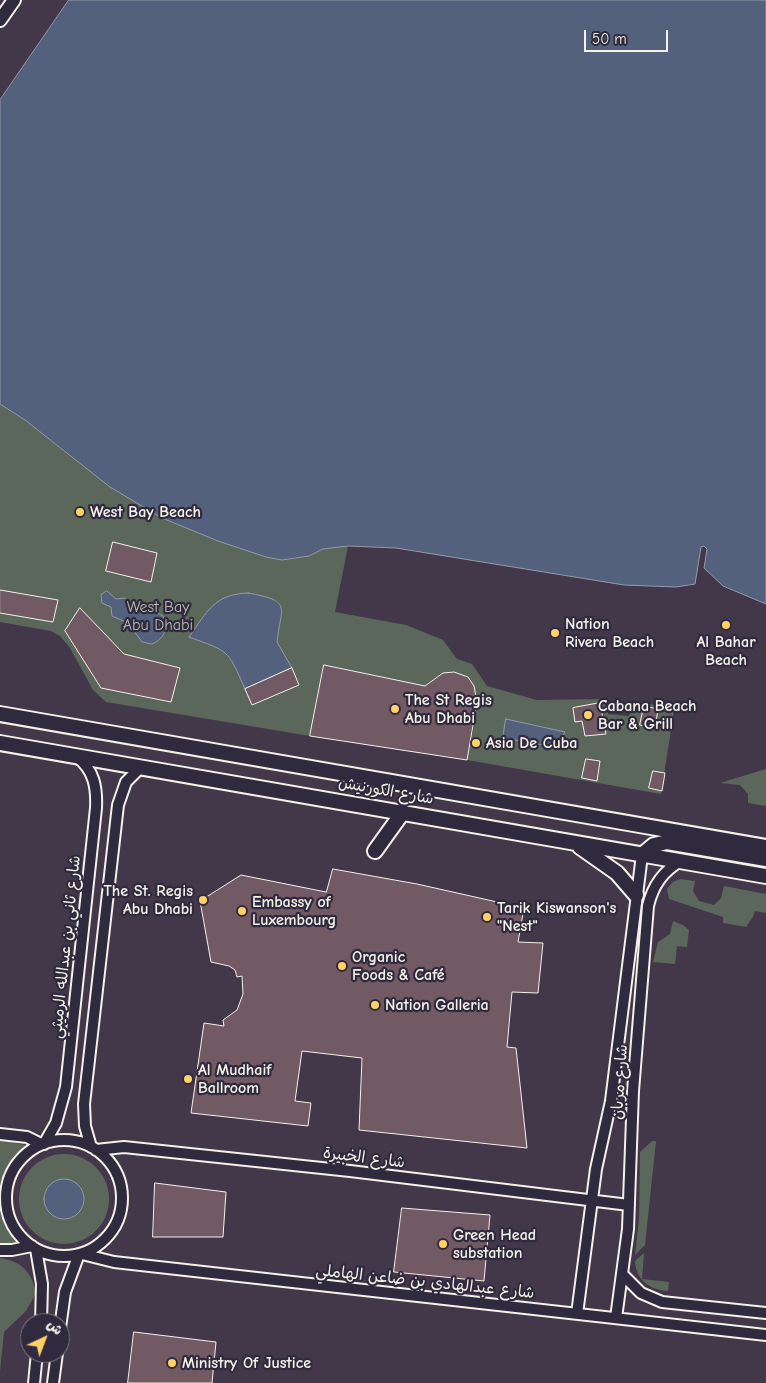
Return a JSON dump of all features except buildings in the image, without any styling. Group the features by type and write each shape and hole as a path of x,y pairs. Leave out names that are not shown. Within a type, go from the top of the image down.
{"main road":[{"name":"شارع الكورنيش","path":"0,714 766,847"},
{"name":"شارع الكورنيش","path":"0,743 766,876"},
{"path":"375,851 385,834 403,812"},
{"path":"642,855 654,845 667,842 766,859"},
{"path":"575,844 617,873 636,895"}],"street":[{"path":"0,20 14,0"},
{"name":"شارع ثاني بن عبدالله الرميثي","path":"43,1144 58,1117 66,1087 96,808 96,789 93,777 86,765 77,756"},
{"path":"94,1148 85,1126 84,1094 118,805 126,782 141,767"},
{"name":"شارع مربان","path":"576,1314 592,1200 611,1102 642,855"},
{"name":"شارع مربان","path":"616,1318 623,1275 629,1205 633,1091 648,906 658,881 668,869 681,861"},
{"path":"0,1134 27,1138 43,1144"},
{"path":"63,1140 94,1148 105,1157 117,1174 121,1185 122,1206 115,1227 109,1236 96,1246 80,1254 57,1256 34,1248 17,1232 8,1212 6,1191 8,1181 18,1163 32,1149 43,1144 63,1140"},
{"name":"شارع الخبيرة","path":"94,1148 124,1147 629,1205"},
{"path":"0,1250 34,1248"},
{"path":"34,1248 42,1284 41,1313"},
{"path":"62,1313 65,1292 80,1254"},
{"name":"شارع عبدالهادي بن ضاعن الهاملي","path":"80,1254 114,1262 766,1335"},
{"path":"623,1275 641,1293 662,1302 766,1314"},
{"path":"34,1383 36,1363"},
{"path":"53,1383 56,1363"}],"green space":[{"name":"West Bay Abu Dhabi","path":"0,404 25,420 73,458 162,518 218,541 282,560 309,556 323,549 348,546 335,612 406,625 443,640 457,659 472,664 487,686 537,700 603,699 608,714 628,716 642,702 674,710 661,794 467,760 476,712 476,700 474,688 469,680 455,673 445,673 425,686 324,665 310,736 106,702 93,690 70,648 60,636 51,631 0,622"},
{"path":"766,769 766,806 748,803 748,794 740,785 720,783"},
{"path":"680,879 695,881 693,891 699,901 714,905 721,898 724,886 766,894 766,913 755,911 746,927 723,923 723,917 669,899 667,889 673,882"},
{"path":"673,921 689,930 687,947 677,946 675,964 653,962 658,942 670,934"},
{"path":"0,1140 30,1146 13,1170 6,1194 8,1218 19,1246 0,1245"},
{"path":"652,1141 656,1141 645,1245 635,1255 639,1219 640,1152"},
{"path":"64,1154 81,1157 96,1167 106,1182 109,1199 106,1216 96,1231 81,1241 64,1244 47,1241 32,1231 22,1216 19,1199 22,1182 32,1167 47,1157"},
{"path":"644,1253 642,1279 669,1282 668,1291 656,1289 641,1279 635,1261"},
{"path":"0,1258 20,1265 32,1279 36,1293 26,1311 20,1313 20,1317 4,1332 0,1372"}],"water":[{"path":"69,0 766,0 766,604 723,586 704,568 707,549 704,546 701,547 695,584 676,587 624,585 396,548 348,546 323,549 309,556 282,560 266,557 218,541 162,518 110,487 25,420 0,404 0,100"},
{"path":"107,591 116,599 125,598 137,608 153,611 163,616 165,629 163,636 152,644 142,642 128,623 112,616 111,607 102,603 101,595"},
{"path":"248,593 272,599 281,607 277,642 292,668 245,689 230,658 225,653 220,649 189,637 212,606 227,597"},
{"path":"506,719 565,732 560,740 562,748 503,738"},
{"path":"68,1179 75,1182 81,1188 84,1199 83,1207 75,1216 68,1219 60,1219 53,1216 45,1207 44,1195 47,1188 56,1180"}],"place":[{"name":"West Bay Beach","path":"80,512"},
{"name":"Al Bahar Beach","path":"726,625"},
{"name":"Nation Rivera Beach","path":"555,633"},
{"name":"The St Regis Abu Dhabi","path":"395,709"},
{"name":"Cabana Beach Bar & Grill","path":"588,715"},
{"name":"Asia De Cuba","path":"476,743"},
{"name":"The St. Regis Abu Dhabi","path":"203,900"},
{"name":"Embassy of Luxembourg","path":"242,911"},
{"name":"Tarik Kiswanson's \"Nest\"","path":"487,917"},
{"name":"Organic Foods & Café","path":"342,966"},
{"name":"Nation Galleria","path":"375,1005"},
{"name":"Al Mudhaif Ballroom","path":"188,1079"},
{"name":"Green Head substation","path":"443,1244"},
{"name":"Ministry Of Justice","path":"172,1363"}]}
